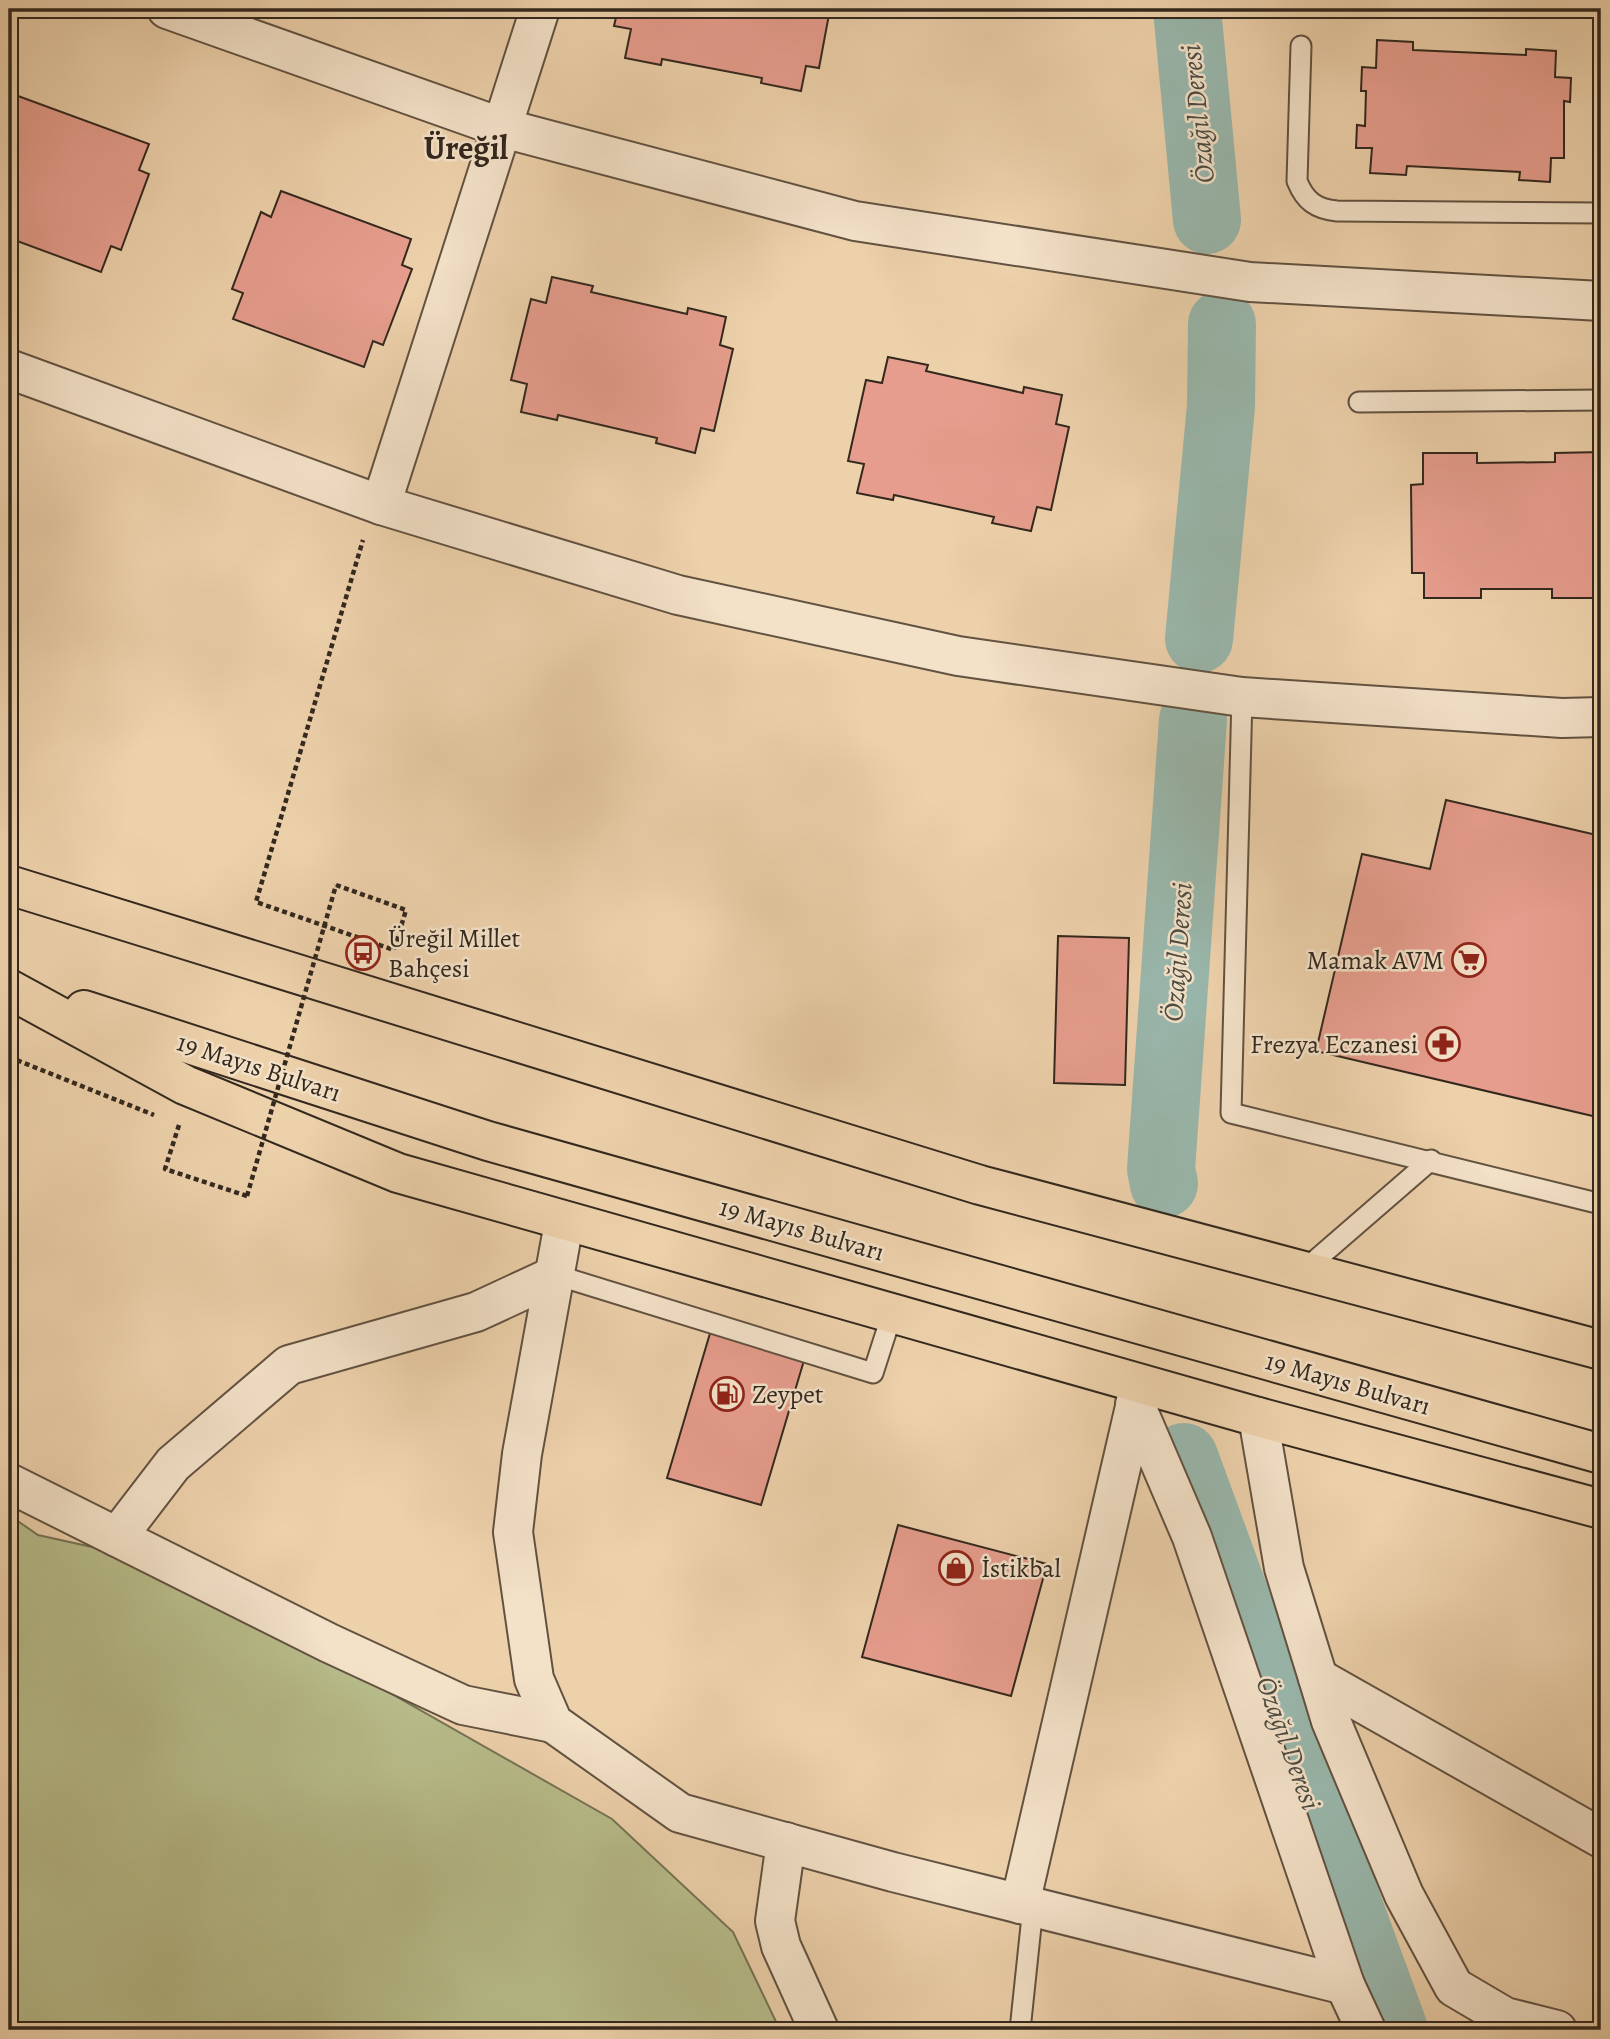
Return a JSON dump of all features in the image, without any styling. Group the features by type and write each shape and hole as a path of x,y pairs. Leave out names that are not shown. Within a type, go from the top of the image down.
{"highway":[{"path":"9,885 980,1185 1601,1350"},
{"path":"9,987 186,1085 398,1173 564,1223 950,1330 1138,1393 1258,1417 1601,1509"},
{"name":"19 Mayıs Bulvarı","path":"9,987 488,1141 1601,1454"},
{"path":"950,1330 1041,1296"}],"street":[{"path":"167,9 503,128 855,221 1250,282 1601,301"},
{"path":"373,520 540,9"},
{"path":"9,369 373,520 678,595 958,656 1242,697 1562,718 1601,717"},
{"path":"553,1723 534,1679 513,1532 522,1454 564,1223"},
{"path":"117,1536 173,1464 289,1365 476,1312 556,1275"},
{"path":"1026,1906 1138,1393"},
{"path":"1138,1393 1192,1537 1345,1985 1366,2030"},
{"path":"1258,1417 1284,1568 1331,1721 1404,1895 1454,1987 1505,2017 1557,2030"},
{"path":"9,1483 329,1643 463,1705 553,1723 680,1813 1026,1906 1345,1985"},
{"path":"1318,1678 1601,1838"},
{"path":"786,1842 775,1921 781,1946 820,2030"}],"lane":[{"path":"1301,46 1297,181 1302,194 1312,204 1337,211 1601,213"},
{"path":"1359,402 1601,400"},
{"path":"1242,697 1231,1113 1431,1160 1601,1204"},
{"path":"1303,1271 1431,1160"},
{"path":"556,1275 873,1373 892,1314"},
{"path":"1020,2030 1026,1906"}],"path":[{"path":"179,1125 165,1169 247,1196 336,885 406,910 394,950 256,902 373,520"}],"green space":[{"path":"9,1515 38,1535 119,1553 353,1672 612,1819 733,1932 780,2030 9,2030"}],"building":[{"path":"618,9 830,9 819,68 806,66 801,91 761,83 762,78 662,59 661,65 625,58 631,29 614,26"},
{"path":"1377,40 1413,42 1413,50 1526,55 1526,49 1556,51 1555,77 1571,78 1570,102 1564,101 1564,158 1551,158 1550,182 1519,180 1520,172 1407,166 1406,175 1370,173 1372,148 1356,148 1357,125 1365,126 1366,91 1361,91 1362,67 1376,68"},
{"path":"18,96 149,144 139,170 149,174 121,250 111,246 101,272 9,238 9,121"},
{"path":"281,191 411,239 402,265 412,269 383,345 373,341 364,367 233,319 243,293 232,289 261,212 271,217"},
{"path":"552,277 593,286 591,292 687,314 688,308 726,317 720,345 733,349 714,431 701,428 695,453 656,443 657,438 558,415 557,420 521,412 527,384 511,380 531,299 546,303"},
{"path":"888,357 928,365 926,371 1023,393 1024,387 1062,395 1056,424 1069,427 1051,510 1037,507 1031,531 992,523 994,517 894,495 893,500 857,493 864,464 848,461 866,380 882,383"},
{"path":"1601,452 1601,598 1552,598 1552,589 1481,589 1481,598 1424,598 1424,573 1412,573 1411,485 1423,484 1423,453 1477,453 1477,463 1555,462 1555,453"},
{"name":"Mamak AVM","path":"1446,800 1601,836 1601,1118 1316,1051 1362,854 1430,869"},
{"path":"1058,936 1129,938 1125,1085 1054,1083"},
{"path":"711,1330 805,1357 761,1505 667,1478"},
{"path":"898,1525 1047,1564 1011,1696 862,1657"}],"waterway":[{"name":"Özağıl Deresi","path":"1187,9 1207,220"},
{"name":"Özağıl Deresi","path":"1199,639 1221,406 1222,324"},
{"name":"Özağıl Deresi","path":"1164,1184 1161,1169 1193,720"},
{"name":"Özağıl Deresi","path":"1184,1457 1394,2030"}],"place":[{"name":"Üreğil Millet Bahçesi","path":"363,953"},
{"name":"Mamak AVM","path":"1469,960"},
{"name":"Frezya Eczanesi","path":"1443,1044"},
{"name":"Zeypet","path":"727,1394"},
{"name":"İstikbal","path":"956,1568"}],"district":[{"name":"Üreğil","path":"466,147"}]}
